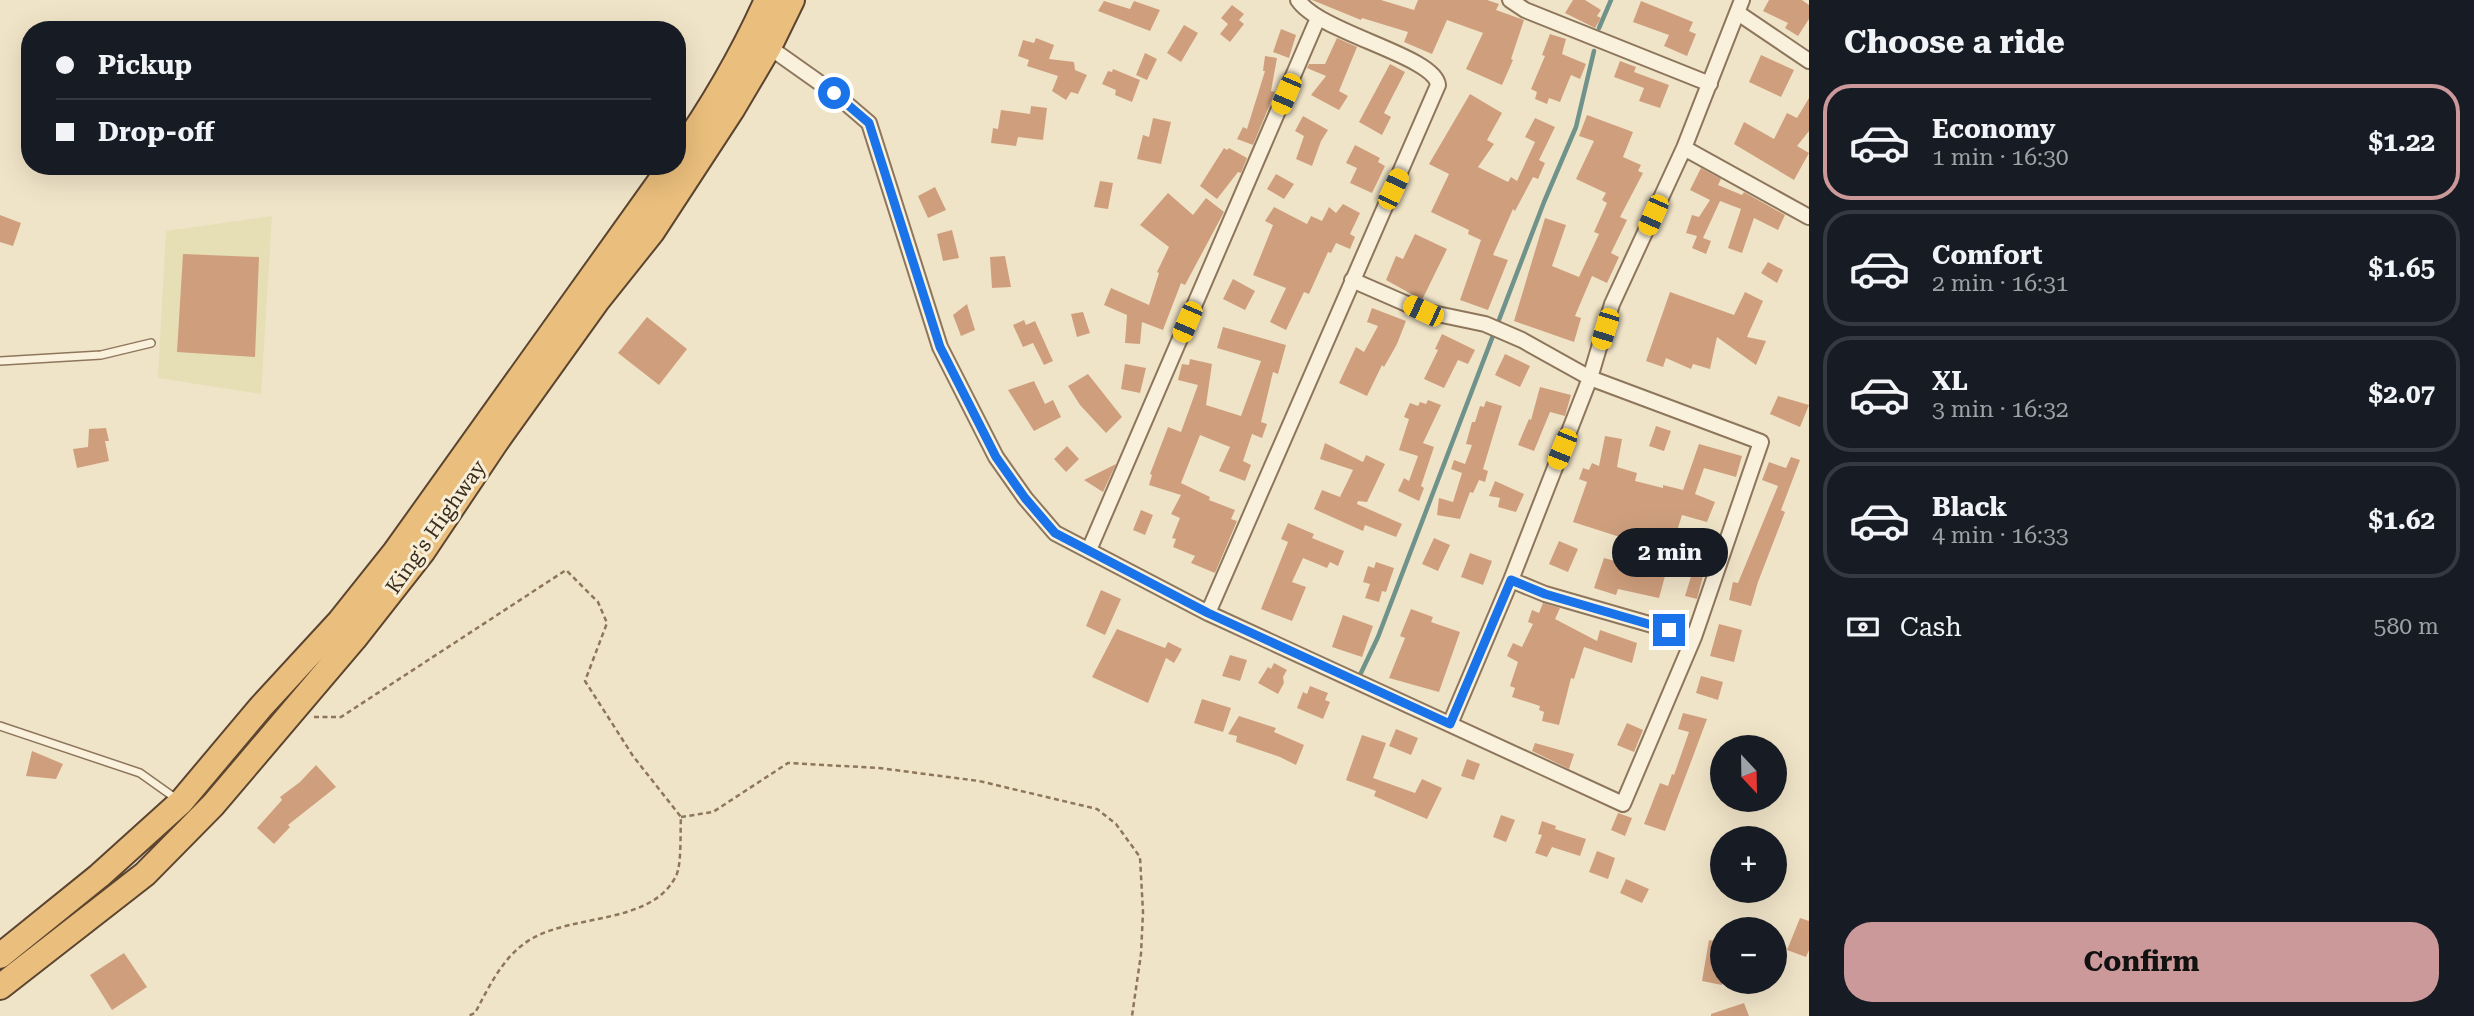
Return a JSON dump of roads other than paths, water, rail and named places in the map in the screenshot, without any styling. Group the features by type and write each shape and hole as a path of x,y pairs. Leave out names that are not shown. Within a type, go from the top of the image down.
{"highway":[{"path":"686,144 748,43 767,0"},
{"name":"King's Highway","path":"0,987 145,874 213,804 354,639 422,551 503,431 597,301 652,232 769,47 792,0"},
{"name":"King's Highway","path":"0,956 99,876 181,802 260,708 340,621 395,552 665,175"}],"street":[{"path":"1208,613 1295,419 1352,279 1436,92 1438,80 1427,68 1304,10 1298,0"},
{"path":"1510,0 1525,10 1710,84"},
{"path":"1450,724 1511,580 1590,378 1612,304 1684,148 1740,6 1809,61"},
{"path":"1089,550 1318,18"},
{"path":"769,47 834,93 869,123 940,347 996,457 1025,498 1055,533 1208,613 1623,804 1694,637 1761,442 1590,378 1485,324 1423,311 1352,279"},
{"path":"1684,148 1809,217"},
{"path":"1511,580 1545,594 1694,637"}],"lane":[{"path":"0,361 101,355 152,343"},
{"path":"0,726 140,773 181,802"}],"waterway":[{"path":"1599,28 1611,0"},
{"path":"1360,675 1378,637 1544,202 1576,127 1594,51"}]}
